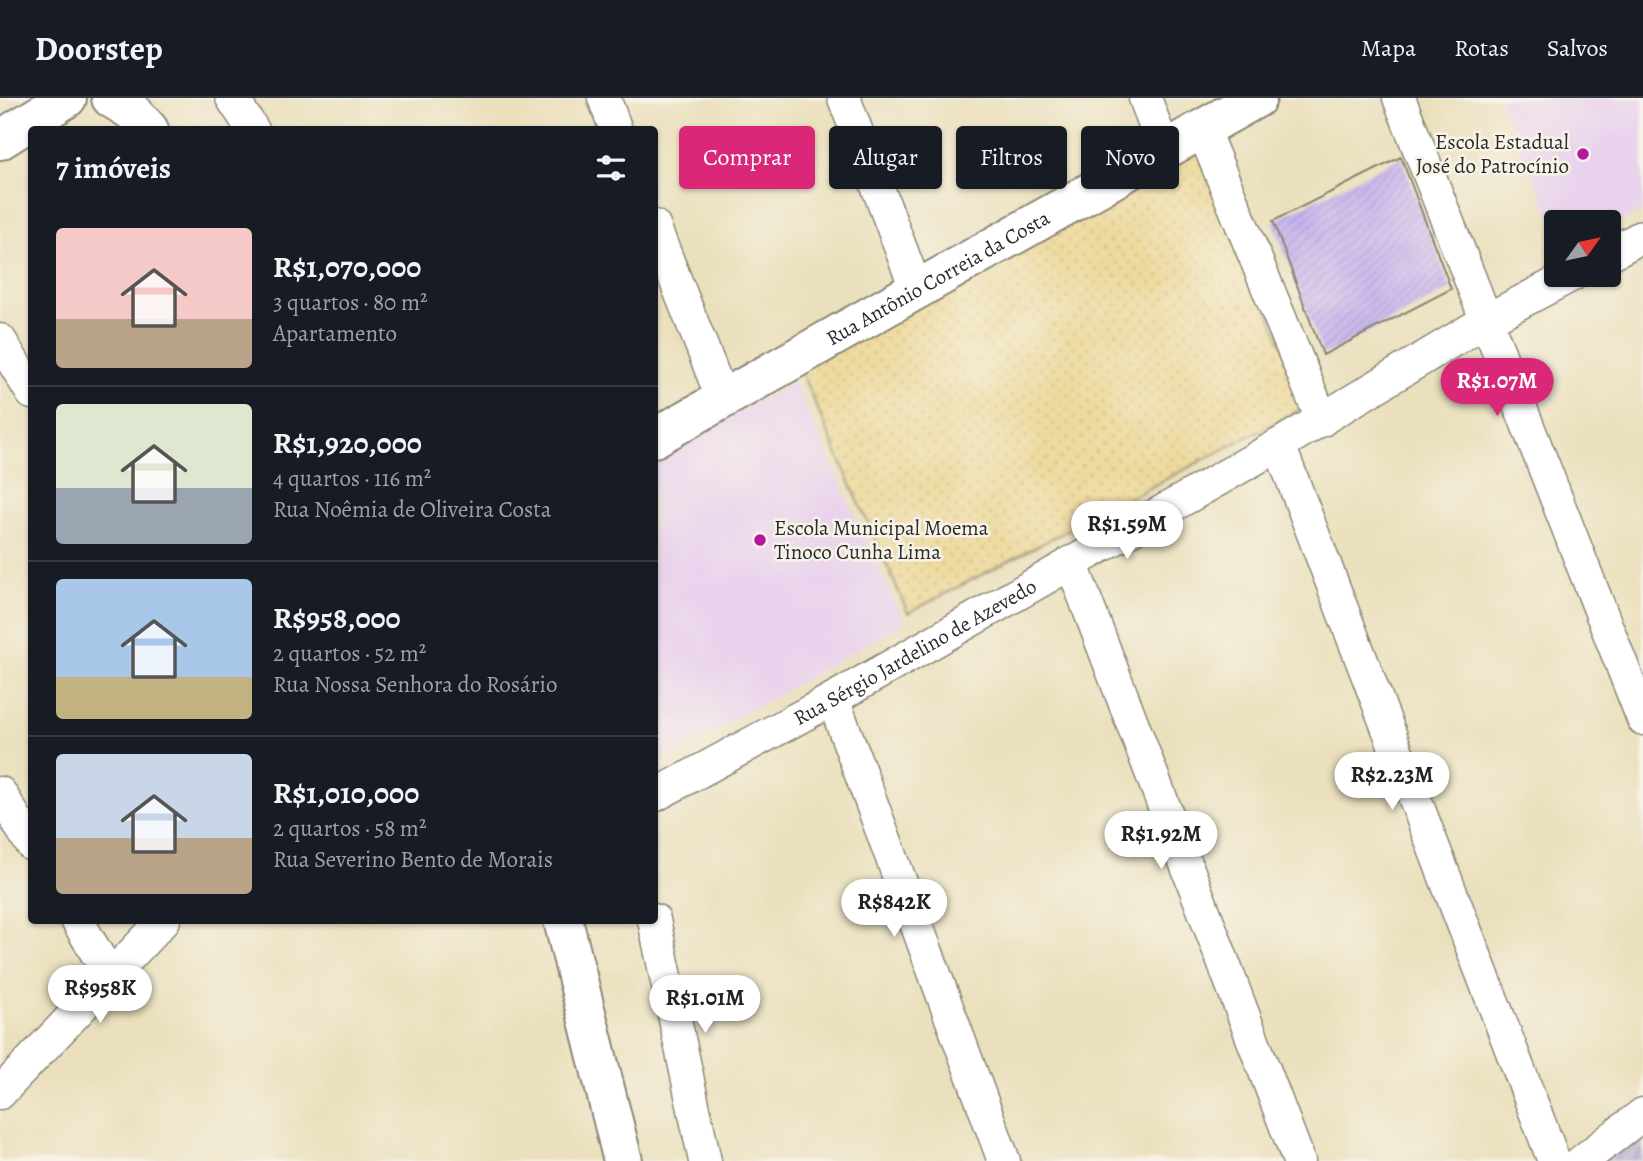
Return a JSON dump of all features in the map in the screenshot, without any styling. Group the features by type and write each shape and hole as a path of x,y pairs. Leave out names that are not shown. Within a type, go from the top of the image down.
{"street":[{"path":"0,140 67,98"},
{"path":"111,98 132,111 145,126"},
{"path":"232,98 250,126"},
{"path":"604,98 614,126"},
{"path":"844,98 916,289"},
{"path":"1145,98 1155,126"},
{"name":"Rua Antônio Correia da Costa","path":"1179,141 1257,98"},
{"path":"1399,98 1643,719"},
{"path":"1202,128 1322,420"},
{"name":"Rua Antônio Correia da Costa","path":"658,436 1094,189"},
{"path":"658,236 723,400"},
{"path":"1621,248 1643,236"},
{"name":"Rua Sérgio Jardelino de Azevedo","path":"658,794 833,699 1279,445 1487,320 1549,287"},
{"path":"0,340 28,386"},
{"path":"1279,445 1554,1161"},
{"path":"1071,562 1299,1161"},
{"path":"833,699 1004,1161"},
{"path":"0,793 28,838"},
{"path":"79,924 110,976"},
{"path":"0,1093 160,924"},
{"path":"564,924 623,1161"},
{"path":"655,924 705,1161"},
{"path":"1581,1161 1643,1114"}],"shaded area":[{"name":"Escola Estadual José do Patrocínio","path":"1498,98 1643,98 1643,210 1621,222 1621,210 1548,210"},
{"name":"Escola Municipal Moema Tinoco Cunha Lima","path":"794,381 904,623 661,761 658,754 658,456"},
{"path":"1643,1124 1643,1161 1594,1161"}],"sand":[{"path":"1200,141 1307,406 908,613 800,370 1116,189 1179,189 1179,153"}],"building":[{"path":"1401,157 1451,289 1323,355 1273,221"}],"place":[{"name":"Escola Estadual José do Patrocínio","path":"1583,154"},
{"name":"Escola Municipal Moema Tinoco Cunha Lima","path":"760,540"}]}
